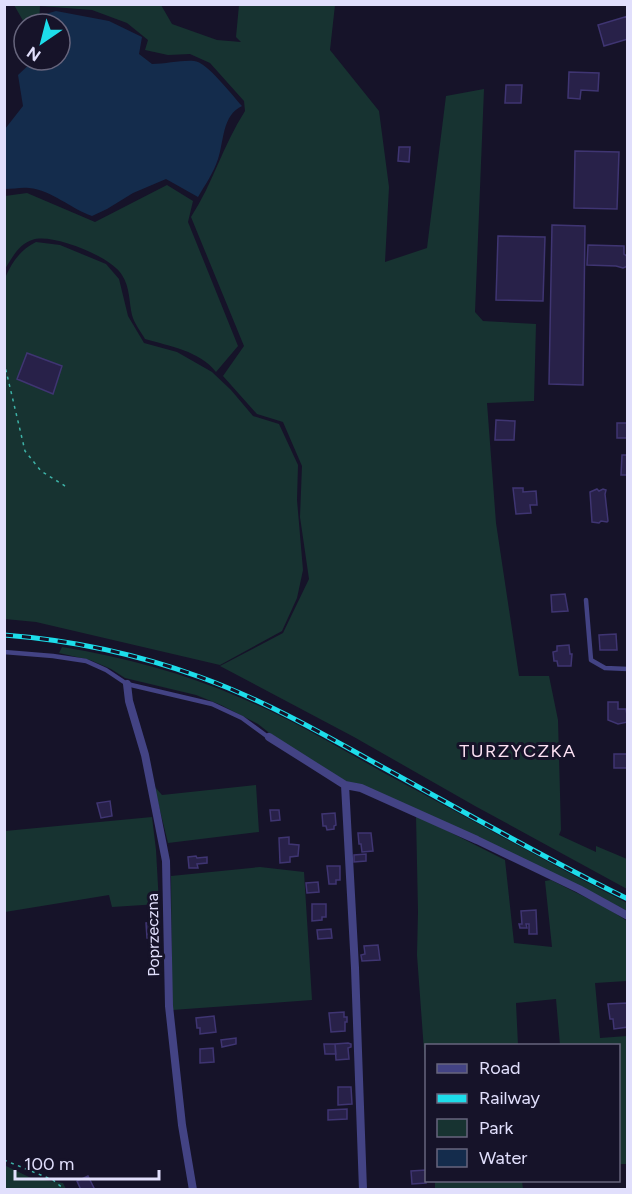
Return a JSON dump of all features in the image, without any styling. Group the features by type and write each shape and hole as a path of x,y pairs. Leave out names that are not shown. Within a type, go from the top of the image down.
{"street":[{"name":"Poprzeczna","path":"126,684 144,755 166,861 169,1006 182,1125 193,1190"},
{"path":"268,737 345,785 361,788 477,840 579,889 627,916"},
{"path":"345,785 355,968 363,1190"}],"lane":[{"path":"586,600 591,660 605,668 627,669"},
{"path":"4,652 86,661 106,670 126,684 212,704 242,718 268,737"}],"path":[{"path":"4,362 25,451 41,471 65,486"},
{"path":"4,1160 53,1180 65,1190"}],"green space":[{"path":"14,5 161,5 172,24 217,40 241,42 236,37 239,5 335,5 330,50 379,111 389,187 385,262 427,248 446,96 484,89 475,312 483,321 536,324 534,401 487,403 496,523 519,676 549,676 558,720 561,830 559,835 596,852 596,846 627,859 627,889 354,737 220,666 283,633 309,579 300,517 302,466 283,422 257,414 223,376 244,346 191,217 245,111 244,101 210,63 190,54 168,55 145,50 148,40 127,23 92,10 40,6 40,12 18,12"},
{"path":"167,185 193,201 188,222 238,346 216,372 193,354 145,339 133,318 128,290 122,275 116,268 94,254 66,243 41,238 23,245 5,269 5,196 27,193 95,222"},
{"path":"36,242 60,245 106,264 119,279 128,316 144,343 177,352 212,372 253,416 279,424 298,465 297,500 303,570 297,598 282,631 220,665 36,622 5,619 5,278 17,257"},
{"path":"62,647 131,661 176,674 260,706 627,903 627,911 572,882 347,782 282,743 258,724 221,705 196,695 125,678 90,660 59,653"},
{"path":"256,785 259,832 168,843 154,786 162,795"},
{"path":"416,815 505,860 514,943 552,947 545,881 551,880 607,908 627,921 627,981 595,983 600,1038 627,1036 627,1164 620,1164 620,1044 560,1044 556,999 516,1003 518,1044 425,1044 425,1064 417,955"},
{"path":"152,817 159,904 112,907 109,895 5,912 5,831"},
{"path":"260,867 304,872 312,1000 172,1010 171,876"},
{"path":"4,1165 31,1178 63,1183 66,1189 5,1189"},
{"path":"435,1182 522,1182 523,1189 435,1189"}],"water":[{"path":"72,14 109,21 142,37 139,54 152,64 199,62 212,72 242,106 235,110 227,122 216,164 198,197 166,179 133,193 92,216 37,189 5,189 5,129 23,106 18,75 21,72 72,72"}],"building":[{"path":"628,16 628,39 604,46 598,25"},
{"path":"569,72 599,73 598,91 581,90 580,99 568,98"},
{"path":"506,85 522,85 521,103 505,103"},
{"path":"399,147 410,147 409,162 398,161"},
{"path":"575,151 619,152 617,209 574,208"},
{"path":"552,225 585,226 583,385 549,384"},
{"path":"498,236 545,237 543,301 496,300"},
{"path":"588,245 624,246 628,266 623,268 587,265"},
{"path":"27,353 62,366 53,394 17,379"},
{"path":"496,420 515,421 514,440 495,440"},
{"path":"617,423 628,423 628,438 617,438"},
{"path":"622,455 628,455 628,475 621,475"},
{"path":"513,488 523,488 523,492 536,491 537,505 530,505 531,513 516,514"},
{"path":"597,489 606,490 607,522 592,522 590,492"},
{"path":"565,594 568,611 552,612 551,595"},
{"path":"616,634 617,650 600,650 599,635"},
{"path":"569,645 570,654 572,654 571,666 558,666 557,661 554,661 553,652 557,651 557,646"},
{"path":"608,702 618,702 618,709 626,709 628,722 618,724 608,720"},
{"path":"614,754 628,754 628,768 614,768"},
{"path":"110,801 112,816 101,818 97,803"},
{"path":"270,810 279,810 280,820 271,821"},
{"path":"335,813 336,825 334,829 327,830 326,826 323,826 322,814"},
{"path":"358,833 371,833 373,851 362,852"},
{"path":"289,837 289,844 299,845 298,856 290,857 290,862 280,863 279,838"},
{"path":"366,854 366,861 354,862 354,855"},
{"path":"196,856 197,858 207,857 207,863 197,864 198,868 189,868 188,857"},
{"path":"327,866 340,866 340,880 336,880 336,884 329,884"},
{"path":"318,882 319,892 307,893 306,883"},
{"path":"312,904 326,904 326,917 312,921"},
{"path":"536,910 537,934 529,934 529,924 526,924 527,928 520,928 521,911"},
{"path":"159,922 160,938 147,938 146,923"},
{"path":"331,929 332,938 318,939 317,930"},
{"path":"378,945 380,960 362,961 361,955 365,954 364,946"},
{"path":"627,1003 628,1027 614,1029 608,1004"},
{"path":"344,1012 344,1017 347,1017 345,1031 331,1032 329,1013"},
{"path":"214,1016 216,1032 200,1034 196,1018"},
{"path":"236,1038 236,1044 222,1047 221,1040"},
{"path":"324,1044 335,1044 336,1054 325,1054"},
{"path":"335,1044 351,1044 348,1048 349,1059 336,1060"},
{"path":"213,1048 214,1062 200,1063 200,1049"},
{"path":"338,1087 351,1087 352,1104 338,1105"},
{"path":"347,1109 347,1119 328,1120 328,1110"},
{"path":"425,1170 426,1183 412,1184 411,1171"},
{"path":"88,1176 95,1190 81,1190 77,1181"}],"railway":[{"path":"4,635 54,640 104,649 152,661 223,686 267,705 311,728 532,850 628,899"}],"district":[{"name":"TURZYCZKA","path":"518,751"}]}
